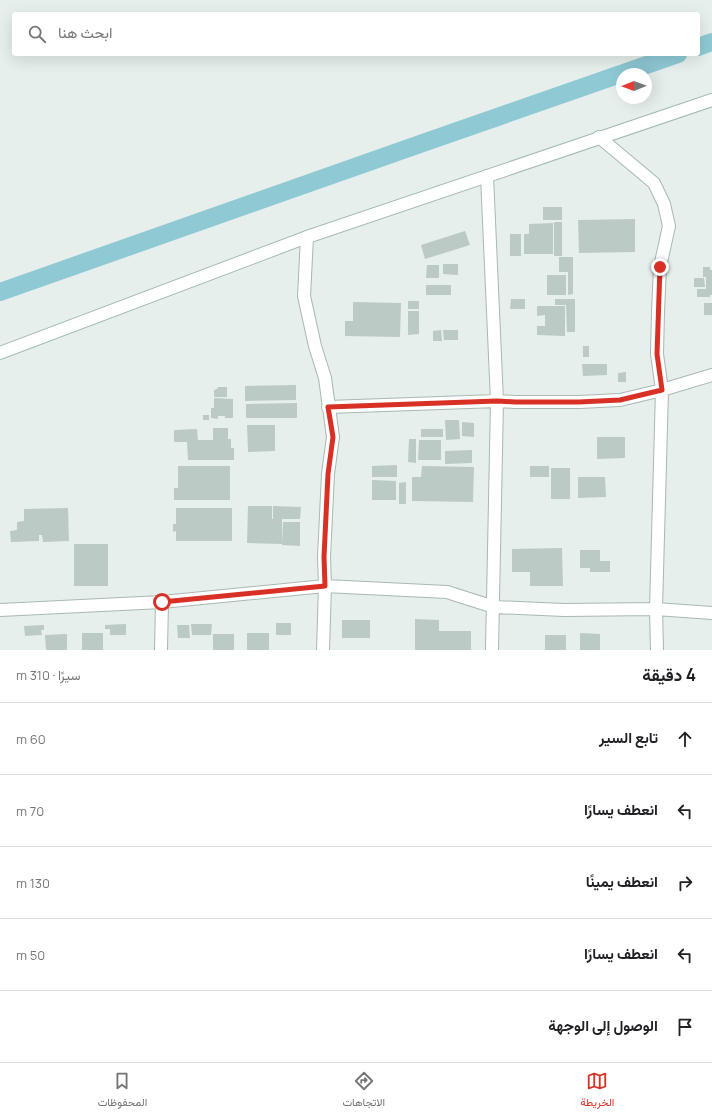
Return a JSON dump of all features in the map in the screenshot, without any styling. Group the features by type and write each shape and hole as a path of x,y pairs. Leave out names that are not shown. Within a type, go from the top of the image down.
{"street":[{"path":"0,353 307,237 712,100"},
{"path":"599,137 654,183 664,204 669,226 660,267 657,354 662,390 656,609 657,650"},
{"path":"487,176 497,401 492,650"},
{"path":"307,237 304,296 315,346 325,378 333,437 328,474 324,557 325,586 323,650"},
{"path":"328,407 497,401 579,402 620,400 662,390 712,375"},
{"path":"0,610 162,602 325,586 447,592 494,606 564,610 656,609 712,613"},
{"path":"161,650 162,602"}],"building":[{"path":"543,207 562,207 562,220 543,220"},
{"path":"635,219 635,252 579,253 578,220"},
{"path":"554,222 562,222 562,256 554,256"},
{"path":"553,223 553,254 524,254 524,234 529,234 529,224"},
{"path":"465,231 470,245 425,259 421,245"},
{"path":"510,234 521,234 521,256 510,256"},
{"path":"559,257 573,257 573,294 568,295 568,272 559,272"},
{"path":"443,264 458,264 458,275 443,274"},
{"path":"427,265 439,265 439,278 426,278"},
{"path":"703,267 710,267 710,270 712,270 712,295 710,295 710,297 697,297 697,289 706,289 706,277 703,277"},
{"path":"547,275 566,275 566,295 547,295"},
{"path":"694,278 704,278 705,287 694,287"},
{"path":"426,285 451,285 451,295 426,295"},
{"path":"511,299 525,299 525,309 510,309"},
{"path":"555,299 575,299 575,332 567,332 566,305 555,305"},
{"path":"408,301 419,301 419,309 408,309"},
{"path":"353,302 401,303 400,337 345,336 345,321 353,321"},
{"path":"704,303 712,303 712,315 704,315"},
{"path":"537,306 565,306 565,336 537,335 537,326 545,326 545,315 537,316"},
{"path":"408,311 419,311 419,334 408,335"},
{"path":"441,330 442,341 433,341 433,331"},
{"path":"443,330 458,330 458,340 444,340"},
{"path":"583,346 589,346 589,357 583,357"},
{"path":"582,364 607,364 607,375 583,376"},
{"path":"626,372 626,382 618,382 618,373"},
{"path":"296,385 296,400 245,401 245,386"},
{"path":"218,387 227,387 227,397 214,397 214,390"},
{"path":"214,398 233,399 233,418 218,416 218,419 211,418 211,408 214,408"},
{"path":"297,403 297,418 246,418 246,404"},
{"path":"203,415 209,415 209,420 203,420"},
{"path":"445,420 459,420 460,439 446,440"},
{"path":"462,422 474,423 474,437 462,436"},
{"path":"247,425 275,425 275,451 248,452"},
{"path":"213,428 228,428 228,439 231,439 231,448 234,448 234,460 188,460 187,442 174,442 174,430 197,429 198,440 213,440"},
{"path":"421,429 443,429 443,437 421,437"},
{"path":"597,437 625,437 625,458 597,459"},
{"path":"409,439 416,439 416,463 408,462"},
{"path":"419,440 441,440 441,460 418,460"},
{"path":"472,450 472,463 445,464 445,451"},
{"path":"397,465 397,477 372,477 372,466"},
{"path":"178,466 230,466 230,500 174,500 174,488 178,488"},
{"path":"422,466 474,467 473,502 412,501 412,477 421,477"},
{"path":"530,466 549,466 549,477 530,477"},
{"path":"551,468 570,468 570,499 551,499"},
{"path":"578,477 605,477 606,497 578,498"},
{"path":"372,480 396,481 396,500 372,500"},
{"path":"406,482 406,504 399,504 399,483"},
{"path":"248,506 272,506 272,519 282,519 282,544 247,543"},
{"path":"273,506 301,507 300,519 273,519"},
{"path":"68,508 69,541 43,542 42,535 39,535 39,541 11,542 10,531 17,530 17,522 24,521 24,509"},
{"path":"176,508 232,508 232,541 176,541 176,531 173,532 173,524 176,524"},
{"path":"283,522 300,522 300,546 282,545"},
{"path":"74,544 108,544 108,586 74,586"},
{"path":"562,548 563,586 530,586 530,572 512,572 512,549"},
{"path":"580,550 600,550 600,561 610,561 610,572 590,572 590,568 580,568"},
{"path":"415,619 439,620 439,631 471,631 471,650 415,650"},
{"path":"342,620 370,620 370,638 342,638"},
{"path":"276,623 291,623 291,635 276,635"},
{"path":"126,624 126,635 110,635 110,629 105,629 105,625"},
{"path":"191,624 212,624 211,635 192,635"},
{"path":"44,625 44,630 41,630 42,635 25,636 24,626"},
{"path":"177,625 189,625 190,638 178,638"},
{"path":"82,633 103,633 103,650 82,650"},
{"path":"247,633 269,633 269,650 247,650"},
{"path":"580,633 600,634 600,650 580,650"},
{"path":"67,634 67,650 46,650 45,635"},
{"path":"213,634 234,634 234,650 213,650"},
{"path":"545,635 566,635 566,650 545,650"}],"waterway":[{"path":"700,46 712,42"},
{"path":"0,292 672,56"}],"route":[{"path":"162,602 325,586 324,557 328,474 333,437 328,407 497,401 579,402 620,400 662,390 657,354 660,267"}]}
